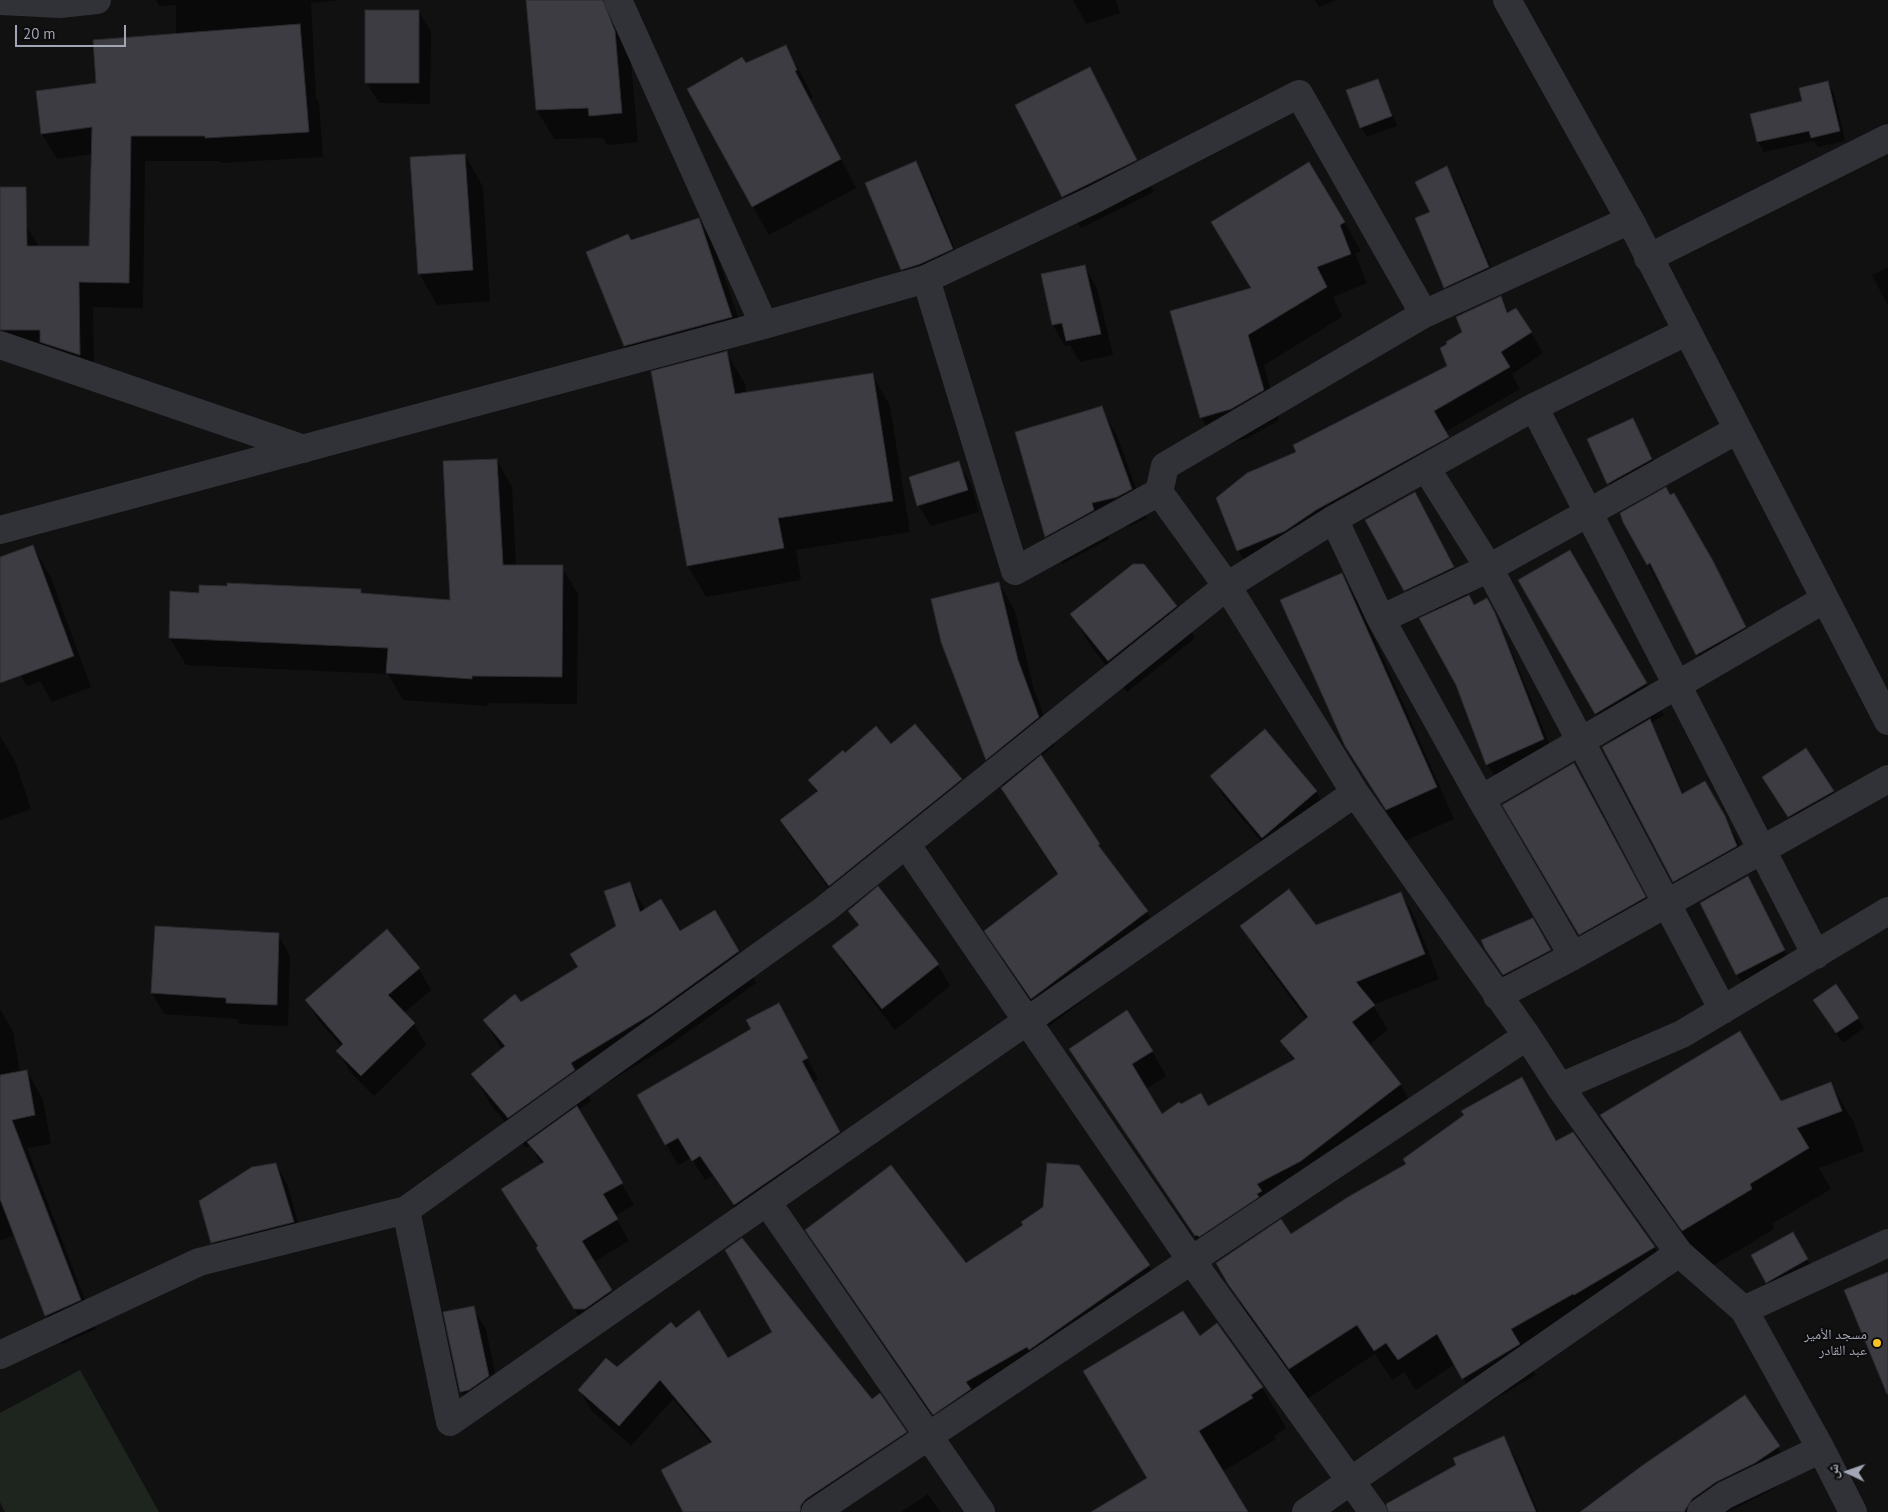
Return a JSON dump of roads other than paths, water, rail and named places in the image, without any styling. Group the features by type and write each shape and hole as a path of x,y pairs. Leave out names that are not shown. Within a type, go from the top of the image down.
{"street":[{"path":"0,1 60,4 97,0"},
{"path":"618,0 764,325"},
{"path":"1506,0 1630,220 1888,721"},
{"path":"0,530 764,325 926,279 1093,200 1299,94 1424,314"},
{"path":"1648,258 1888,138"},
{"path":"926,279 1015,571 1159,492 1166,466 1424,314 1630,220"},
{"path":"0,1355 199,1262 406,1210 825,909 1227,586 1334,519 1534,407 1686,332"},
{"path":"0,345 304,449"},
{"path":"1534,407 1816,955"},
{"path":"1381,619 1488,568 1738,430"},
{"path":"1426,468 1488,568 1723,1010"},
{"path":"1159,492 1227,586 1355,793 1527,1036 1560,1088 1679,1253 1744,1310 1821,1449 1853,1512"},
{"path":"1334,519 1381,619 1481,799 1573,956"},
{"path":"1481,799 1825,599"},
{"path":"1497,996 1573,956 1888,778"},
{"path":"406,1210 450,1422 1355,793"},
{"path":"906,844 1026,1022 1191,1260 1373,1512"},
{"path":"1560,1088 1682,1034 1888,912"},
{"path":"815,1512 1527,1036"},
{"path":"767,1202 981,1512"},
{"path":"1744,1310 1888,1243"},
{"path":"1306,1512 1679,1253"},
{"path":"1701,1512 1725,1495 1821,1449"}],"place":[{"name":"مسجد اﻷمير عبد القادر","path":"1877,1343"}]}
